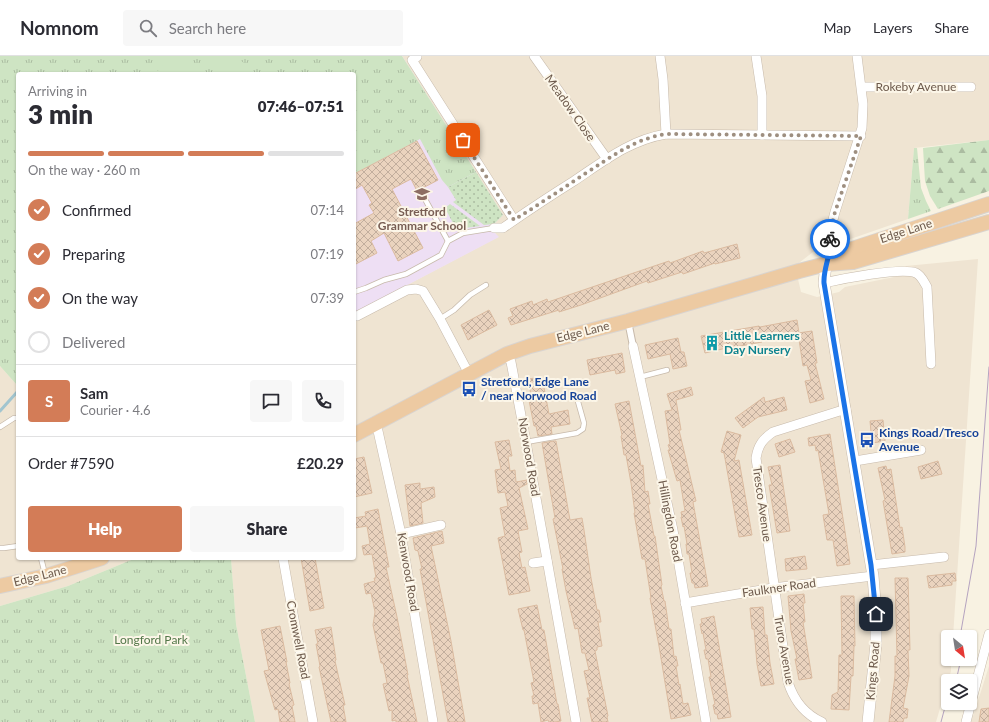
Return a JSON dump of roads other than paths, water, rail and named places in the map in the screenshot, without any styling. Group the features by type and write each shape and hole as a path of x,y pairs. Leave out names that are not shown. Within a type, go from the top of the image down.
{"highway":[{"name":"Edge Lane","path":"826,264 849,250 988,204"},
{"name":"Edge Lane","path":"356,433 507,354 530,346 628,321 826,264 853,262 989,222"},
{"name":"Edge Lane","path":"0,586 46,576 96,560"}],"street":[{"name":"Meadow Close","path":"534,56 607,159"},
{"path":"660,56 663,79 666,134"},
{"path":"756,56 762,96 762,135"},
{"path":"826,264 831,244 830,231 835,212 861,136 863,116 862,87 857,56"},
{"path":"417,57 412,60 514,220"},
{"name":"Rokeby Avenue","path":"862,87 971,87"},
{"path":"494,228 502,228 607,159 641,140 666,134 861,136"},
{"name":"Kings Road","path":"826,264 824,283 855,461 872,571 876,614 876,644 868,722"},
{"path":"824,283 854,276 903,271 916,273 923,279 927,287 931,364"},
{"path":"357,316 407,290 416,289 423,291 440,318 469,374"},
{"name":"Hillingdon Road","path":"628,321 673,530 706,722"},
{"name":"Norwood Road","path":"507,354 511,362 576,722"},
{"name":"Tresco Avenue","path":"773,588 756,458 760,442 773,432 846,409"},
{"name":"Kenwood Road","path":"374,424 378,431 401,534 433,722"},
{"path":"855,461 921,450"},
{"path":"401,534 440,525"},
{"name":"Faulkner Road","path":"685,603 944,557"},
{"name":"Cromwell Road","path":"284,560 314,722"},
{"path":"533,563 547,561"},
{"name":"Truro Avenue","path":"773,588 791,693 803,710 822,722"},
{"path":"966,722 989,634"}],"lane":[{"path":"426,201 448,241"},
{"path":"356,291 384,280 406,274 441,255 448,241 463,233 494,228"},
{"path":"440,318 454,310 470,295 486,285"},
{"path":"640,377 667,370"},
{"path":"526,442 577,433 583,429 584,423 577,398"},
{"path":"0,427 16,418"},
{"path":"0,548 16,546"},
{"path":"42,560 46,576"}],"waterway":[{"path":"0,411 16,393"}],"tram line":[{"path":"961,630 976,546 989,367"},
{"path":"958,674 959,666"},
{"path":"941,722 944,710"}],"place":[{"name":"Stretford Grammar School","path":"422,194"},
{"name":"Little Learners Day Nursery","path":"712,343"},
{"name":"Stretford, Edge Lane / near Norwood Road","path":"469,389"},
{"name":"Kings Road/Tresco Avenue","path":"867,440"}],"park label":[{"name":"Longford Park","path":"151,640"}]}
